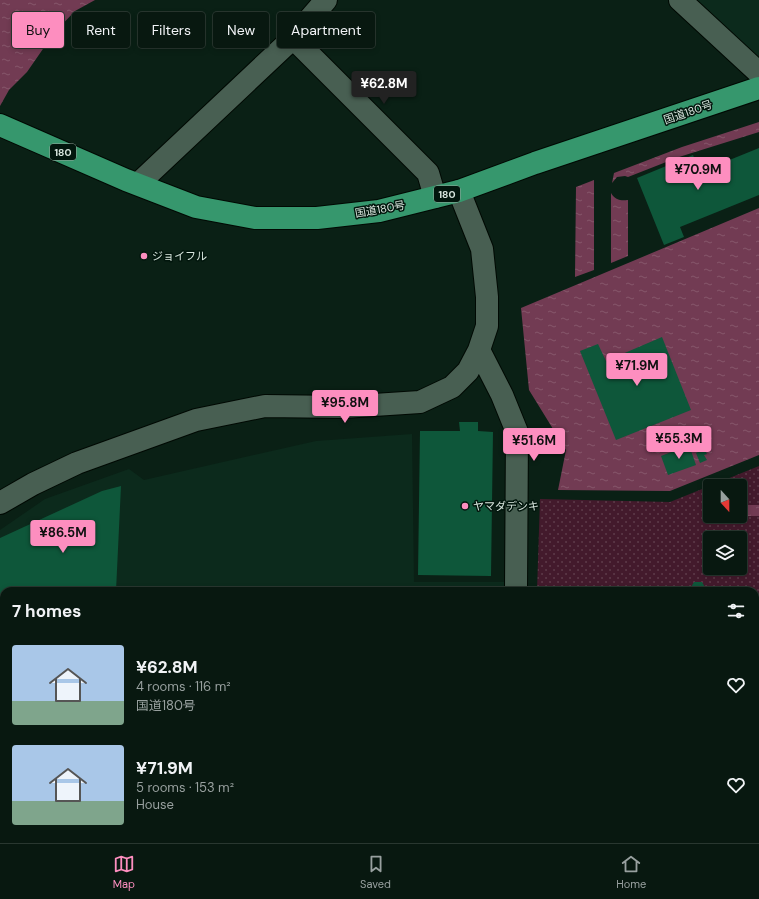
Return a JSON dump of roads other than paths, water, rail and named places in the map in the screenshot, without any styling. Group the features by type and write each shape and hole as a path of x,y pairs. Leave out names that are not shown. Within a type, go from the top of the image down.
{"highway":[{"name":"国道180号","path":"0,125 132,182 196,207 255,218 317,218 379,211 459,191 542,161 759,88"}],"street":[{"path":"316,12 326,0"},
{"path":"680,0 759,73"},
{"path":"132,182 282,48"},
{"path":"303,48 428,173 435,197"},
{"path":"0,503 33,484 77,463 196,420 265,406 343,407 420,402 452,387 468,371 488,326 487,297 482,249 459,191"},
{"path":"478,350 502,395 517,432 516,587"}],"water":[{"path":"0,0 95,0 72,12 72,14 64,23 64,12 12,12 12,48 44,48 27,72 9,90 0,106"},
{"path":"759,122 759,132 679,157 628,177 617,177 612,183 614,173 682,147"},
{"path":"594,180 594,270 575,277 576,187"},
{"path":"611,193 618,200 628,200 628,256 611,263"},
{"path":"759,208 759,455 670,491 558,490 566,450 529,390 521,308"},
{"path":"747,505 759,505 759,516 747,516"}],"place":[{"name":"ジョイフル","path":"144,256"},
{"name":"ヤマダデンキ","path":"465,506"}]}
